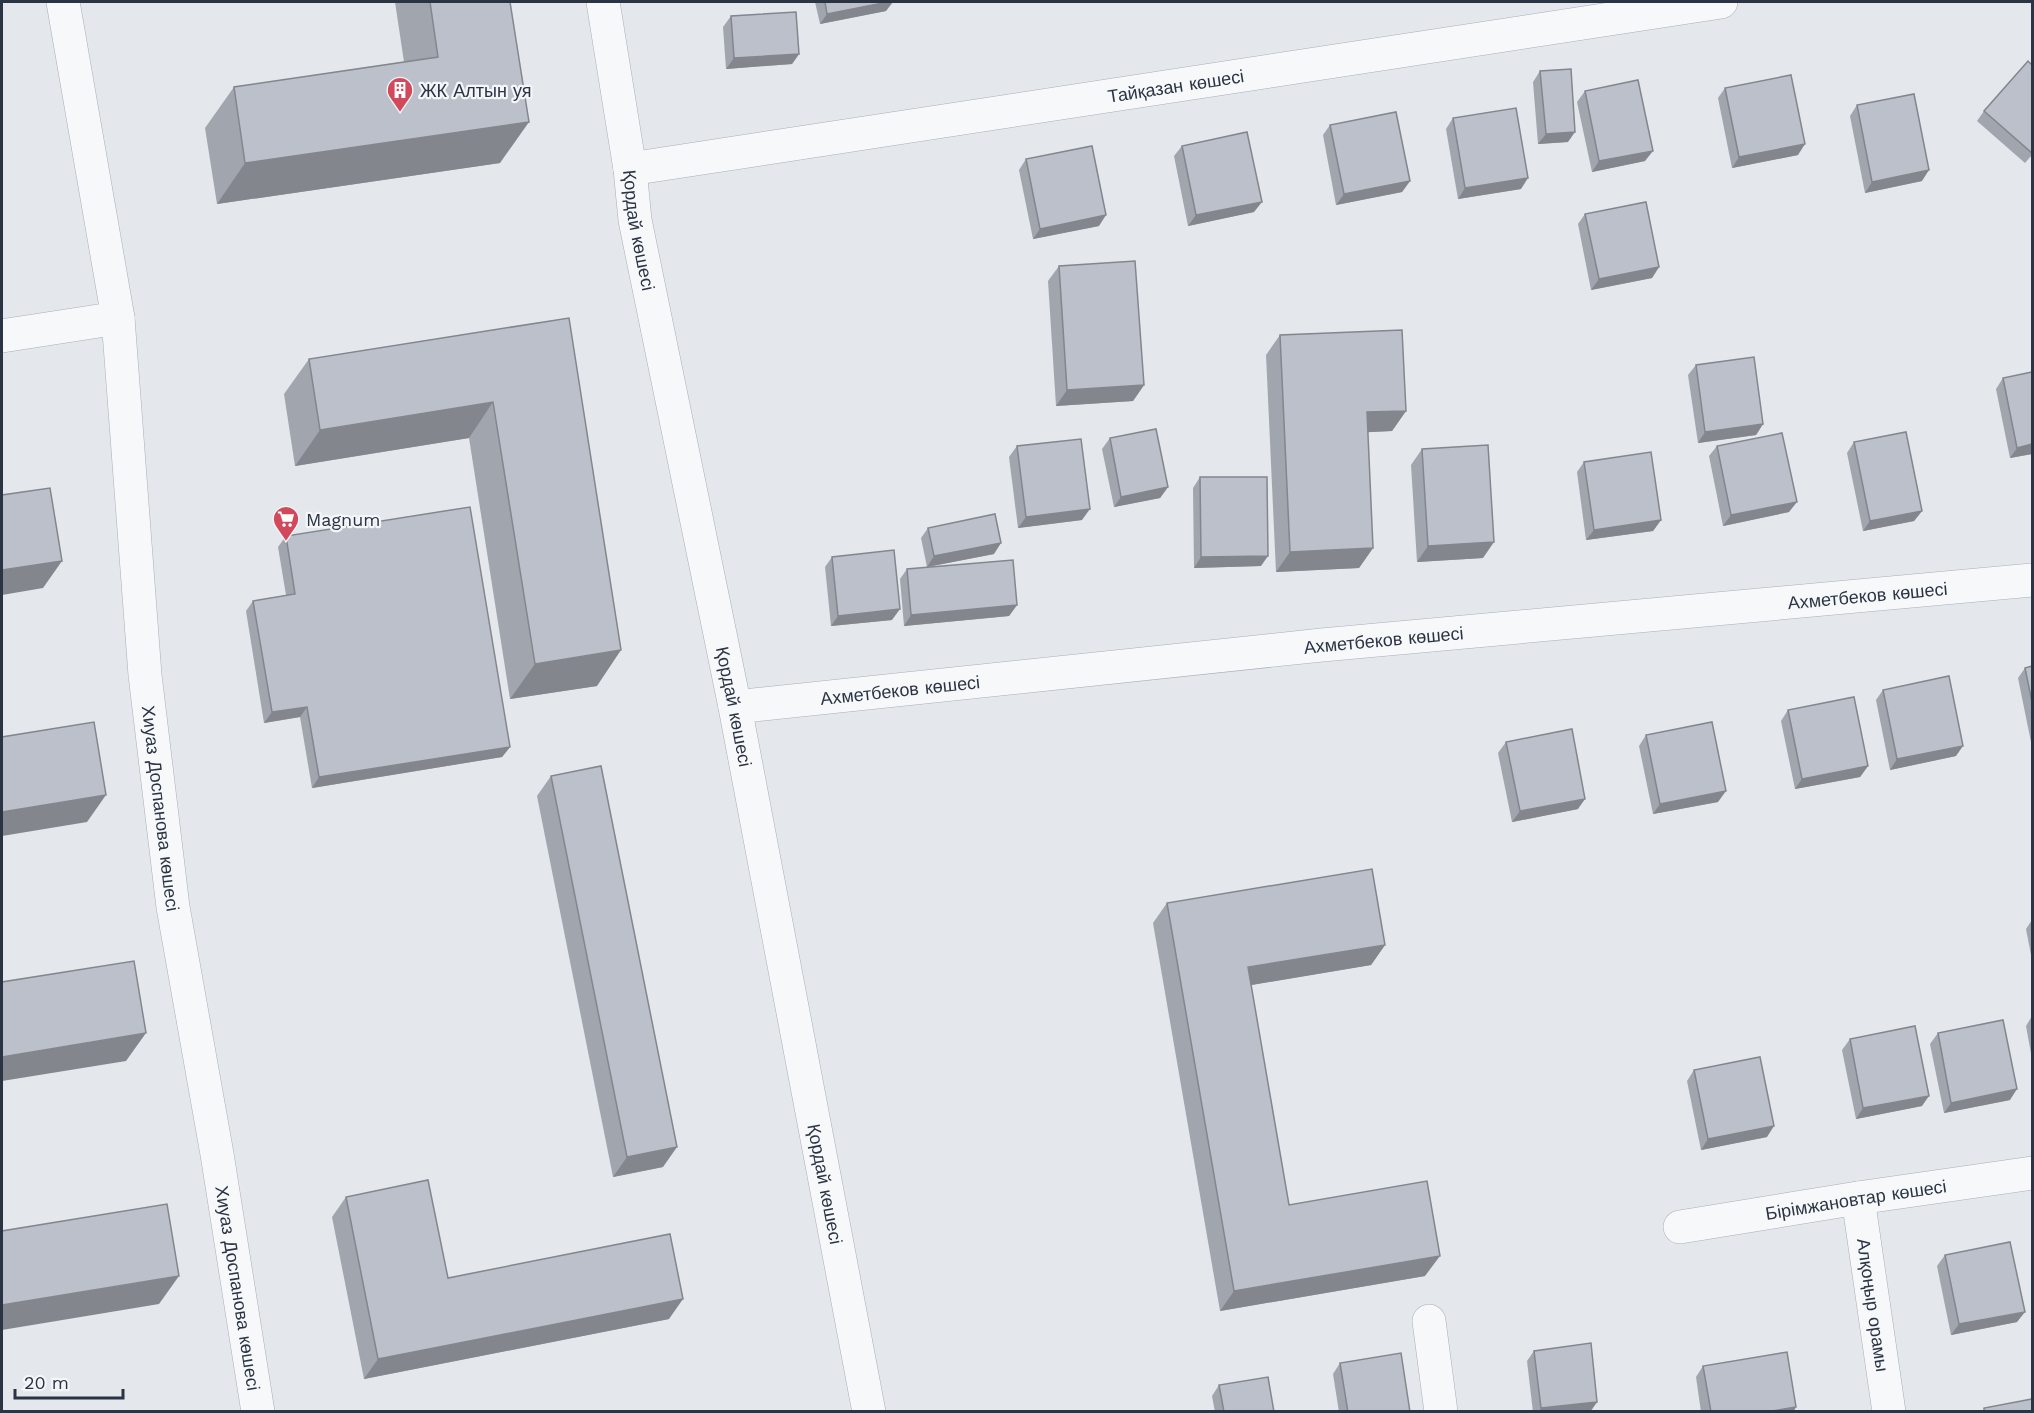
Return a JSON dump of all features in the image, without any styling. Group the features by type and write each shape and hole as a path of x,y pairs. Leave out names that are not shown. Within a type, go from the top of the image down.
{"street":[{"name":"Хиуаз Доспанова көшесі","path":"63,2 118,318 145,675 172,895 258,1412"},
{"name":"Қордай көшесі","path":"603,2 630,169 635,220 735,707 868,1412"},
{"name":"Тайқазан көшесі","path":"630,169 1721,2"},
{"path":"2,336 118,318"},
{"name":"Ахметбеков көшесі","path":"735,707 1322,645 2032,580"},
{"name":"Бірімжановтар көшесі","path":"1680,1227 2032,1173"},
{"name":"Алқоңыр орамы","path":"1858,1198 1889,1412"},
{"path":"1429,1322 1441,1412"}],"building":[{"path":"430,2 510,2 529,122 245,163 234,87 438,57"},
{"path":"825,2 888,2 827,14"},
{"path":"796,12 799,54 734,58 731,16"},
{"path":"2028,61 2032,65 2032,153 1984,111"},
{"path":"1571,69 1575,132 1546,134 1540,71"},
{"path":"1791,75 1805,144 1739,157 1725,88"},
{"path":"1638,80 1653,151 1599,161 1585,91"},
{"path":"1914,94 1929,170 1872,182 1857,105"},
{"path":"1516,108 1528,178 1465,188 1453,118"},
{"path":"1396,112 1410,181 1344,194 1330,125"},
{"path":"1247,132 1262,202 1196,215 1182,146"},
{"path":"1092,146 1106,215 1040,229 1026,159"},
{"path":"1646,202 1659,267 1599,279 1585,214"},
{"path":"1135,261 1144,385 1067,390 1059,266"},
{"path":"569,318 621,650 535,664 493,402 320,430 309,359"},
{"path":"1402,330 1406,411 1367,412 1373,548 1290,552 1280,335"},
{"path":"1754,357 1763,424 1705,432 1696,365"},
{"path":"2032,372 2032,444 2017,448 2003,378"},
{"path":"1156,429 1168,487 1121,497 1110,438"},
{"path":"1906,432 1922,511 1870,521 1854,442"},
{"path":"1782,433 1797,502 1731,515 1717,446"},
{"path":"1081,439 1090,509 1026,517 1017,446"},
{"path":"1488,445 1494,542 1428,546 1422,449"},
{"path":"1651,452 1661,520 1594,530 1584,462"},
{"path":"1200,477 1267,477 1268,556 1201,557"},
{"path":"50,488 62,561 2,570 2,495"},
{"path":"470,507 510,747 319,777 307,707 272,712 253,601 295,594 286,536"},
{"path":"995,514 1001,543 934,556 928,528"},
{"path":"894,550 900,609 838,616 832,557"},
{"path":"1013,560 1017,605 911,615 907,569"},
{"path":"2032,666 2032,702 2025,668"},
{"path":"1949,676 1963,746 1897,759 1883,690"},
{"path":"1854,697 1868,766 1802,779 1788,710"},
{"path":"94,722 106,795 2,812 2,737"},
{"path":"1712,722 1726,791 1660,804 1646,735"},
{"path":"1572,729 1585,799 1520,811 1506,742"},
{"path":"601,766 677,1147 627,1157 551,776"},
{"path":"1372,869 1385,945 1248,967 1289,1205 1427,1181 1440,1256 1234,1291 1167,903"},
{"path":"134,961 146,1033 2,1057 2,982"},
{"path":"2003,1020 2017,1089 1951,1103 1938,1033"},
{"path":"1915,1026 1929,1096 1863,1108 1850,1039"},
{"path":"1760,1057 1774,1126 1708,1139 1694,1070"},
{"path":"428,1180 448,1278 670,1234 683,1299 378,1359 346,1197"},
{"path":"167,1204 179,1276 2,1305 2,1231"},
{"path":"2010,1242 2025,1312 1959,1324 1945,1255"},
{"path":"1591,1343 1597,1402 1541,1408 1534,1351"},
{"path":"1787,1352 1796,1407 1766,1412 1711,1412 1703,1366"},
{"path":"1401,1353 1410,1412 1348,1412 1340,1363"},
{"path":"1268,1377 1274,1412 1224,1412 1219,1385"},
{"path":"2032,1399 2032,1412 1984,1412 1984,1408"}],"place":[{"name":"ЖК Алтын уя","path":"400,113"},
{"name":"Magnum","path":"286,542"}]}
